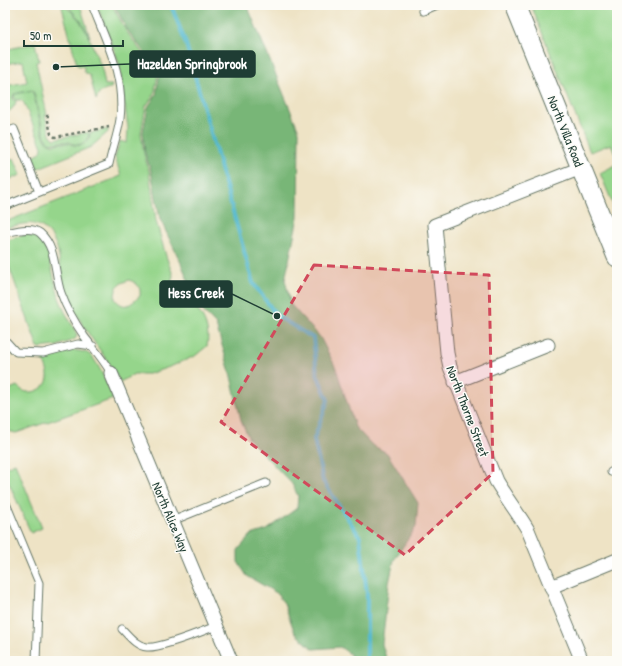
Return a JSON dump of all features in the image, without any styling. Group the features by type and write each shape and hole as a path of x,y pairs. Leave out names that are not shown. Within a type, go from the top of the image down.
{"main road":[{"name":"North Villa Road","path":"515,5 617,257"}],"street":[{"name":"North Thorne Street","path":"581,168 435,225 447,353 455,382 496,481 528,530 582,661"},
{"path":"455,382 548,345"},
{"name":"North Alice Way","path":"111,373 231,661"},
{"path":"551,587 617,560"}],"lane":[{"path":"5,206 109,164 120,120 121,94 112,55 92,5"},
{"path":"423,10 437,5"},
{"path":"5,133 14,130 39,192"},
{"path":"5,233 27,229 40,232 50,245 61,293 83,334 105,362 111,373"},
{"path":"5,340 16,352 43,353 78,344 93,346"},
{"path":"172,520 266,483"},
{"path":"5,501 39,583 36,661"},
{"path":"122,629 135,642 147,648 164,644 216,626"}],"path":[{"path":"49,116 47,116 51,134 56,137 107,128"}],"highlighted area":[{"path":"314,265 489,275 493,473 405,555 221,422"}],"green space":[{"path":"63,5 80,21 88,35 102,69 105,85 112,85 111,88 102,91 96,100 90,76 84,72 84,67 77,65 62,7"},
{"path":"67,5 80,5 90,37 81,21"},
{"path":"97,5 112,5 126,31 158,74 154,95 146,106 141,133 144,154 149,171 156,221 173,275 169,293 178,305 195,307 204,320 208,335 207,346 195,356 149,374 134,374 120,382 86,331 74,309 64,286 56,244 50,234 45,229 34,224 23,224 5,228 5,222 121,176 115,157 120,141 127,143 128,128 119,63","holes":["129,280 137,284 140,290 140,296 131,304 122,305 115,299 117,288 122,283"]},
{"path":"114,5 247,5 299,131 298,217 285,280 291,305 320,337 336,368 355,427 372,445 387,453 418,503 416,527 394,560 389,583 382,644 387,661 351,661 350,654 340,647 313,649 295,633 284,603 275,592 247,576 238,562 238,550 251,535 267,530 297,508 298,496 292,484 249,439 241,420 230,372 216,325 199,307 181,263 160,219 151,171 145,153 143,132 148,107 156,95 160,73 128,31"},
{"path":"531,5 617,5 617,158 611,144 590,152"},
{"path":"35,43 39,61 36,62 47,115 45,115 50,134 54,139 89,132 88,138 80,144 69,142 48,142 44,134 32,90 14,94 13,99 16,101 15,105 11,110 5,113 5,86 27,82 23,61 5,64 5,44 7,44 9,49"},
{"path":"29,91 33,93 43,134 45,139 50,144 70,143 72,145 80,145 84,144 89,139 90,133 108,129 108,132 91,147 36,169 31,158 40,153 42,147 24,103 21,100 16,100 14,97 15,94"},
{"path":"14,158 21,175 5,181 5,162"},
{"path":"617,164 617,214 600,173"},
{"path":"26,234 38,239 47,249 59,298 76,332 77,336 75,339 57,346 38,348 5,255 5,241"},
{"path":"73,350 87,353 92,357 103,375 113,399 16,433 8,431 5,433 5,391 17,386 27,392 34,392 41,389 46,384 48,378 43,359"},
{"path":"15,463 42,528 31,533 8,481 5,481 5,465 6,467"}],"waterway":[{"path":"171,5 186,44 253,283 277,316 313,338 317,374 328,400 314,439 323,481 360,537 367,594 367,661"}],"place":[{"name":"Hazelden Springbrook","path":"56,67"},
{"name":"Hess Creek","path":"277,316"}]}
